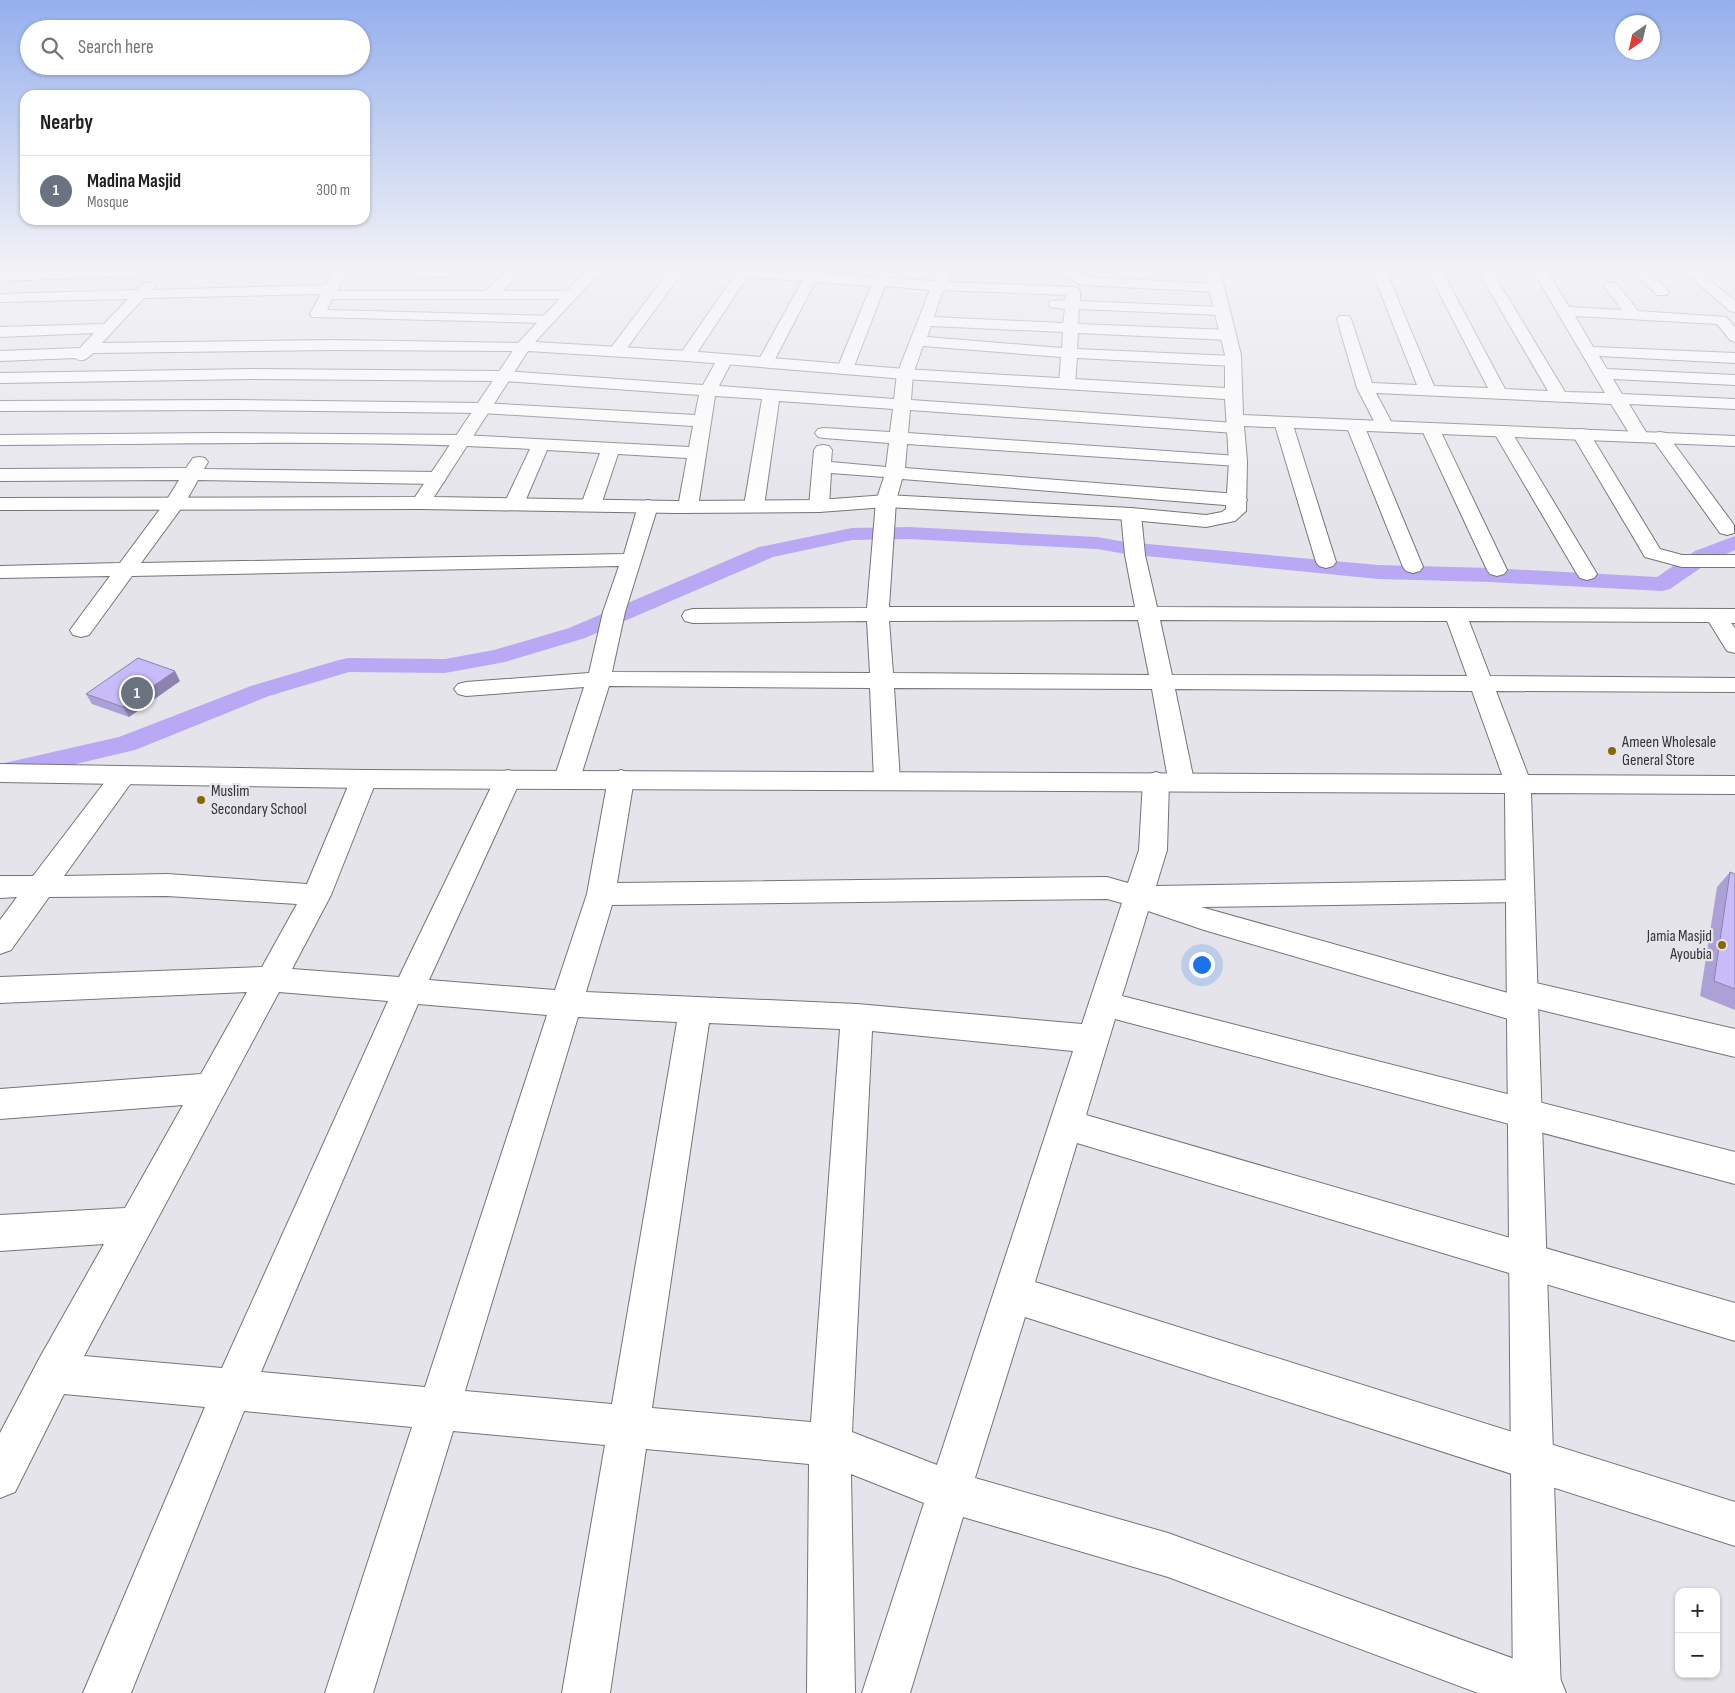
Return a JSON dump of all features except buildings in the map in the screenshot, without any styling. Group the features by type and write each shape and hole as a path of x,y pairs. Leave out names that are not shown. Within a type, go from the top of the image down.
{"street":[{"path":"0,356 122,350"},
{"path":"81,630 175,502 267,350"},
{"path":"421,503 520,350"},
{"path":"585,350 687,356 905,374 1233,394"},
{"path":"687,356 691,350"},
{"path":"765,363 772,350"},
{"path":"844,369 852,350"},
{"path":"887,780 878,613 886,501 895,472 905,374 915,350"},
{"path":"1032,350 1233,362"},
{"path":"1067,384 1069,350"},
{"path":"0,504 175,502 421,503 688,507 819,506 886,501 1131,514 1206,521 1228,517 1236,510 1238,461 1233,394 1233,362 1231,350"},
{"path":"1354,350 1366,388 1384,425"},
{"path":"1411,350 1428,391"},
{"path":"1476,350 1499,394"},
{"path":"1532,350 1559,396"},
{"path":"4,430 86,351"},
{"path":"1589,351 1735,358"},
{"path":"1589,351 1640,436"},
{"path":"688,507 708,391 725,359"},
{"path":"0,378 252,374 504,376 902,404 1235,424 1283,422 1384,425 1735,441"},
{"path":"1603,374 1735,380"},
{"path":"1366,388 1735,404"},
{"path":"754,506 771,395"},
{"path":"819,506 826,399"},
{"path":"0,406 482,408 703,421"},
{"path":"1283,422 1326,562"},
{"path":"1354,425 1413,567"},
{"path":"1430,428 1497,570"},
{"path":"4,430 214,438 462,440 698,453"},
{"path":"1502,431 1586,574"},
{"path":"824,433 1238,461"},
{"path":"1581,434 1652,553 1673,561 1731,561"},
{"path":"1660,437 1727,529"},
{"path":"514,504 541,444"},
{"path":"591,506 611,448"},
{"path":"822,467 1237,500"},
{"path":"0,475 192,474 437,478"},
{"path":"567,779 598,679 612,621 648,506"},
{"path":"886,1693 1153,850 1168,781 1162,682 1135,551 1131,514"},
{"path":"0,572 632,560"},
{"path":"693,616 878,613 1725,616 1735,646"},
{"path":"53,1373 830,1445 950,1492 1168,1555 1539,1692 1518,783 1456,615"},
{"path":"466,689 598,679 1735,685"},
{"path":"0,773 364,779 1168,781 1735,785"},
{"path":"0,942 123,776"},
{"path":"0,1477 53,1373 317,895 364,779"},
{"path":"107,1693 233,1390 408,991 508,779"},
{"path":"349,1693 601,894 621,779"},
{"path":"0,887 167,885 317,895"},
{"path":"601,894 1107,888 1204,919 1523,1002 1735,1043"},
{"path":"1138,897 1520,891"},
{"path":"0,990 270,979 566,1004 857,1016 1094,1039"},
{"path":"1105,1004 1735,1168"},
{"path":"586,1693 695,1010"},
{"path":"831,1693 830,1445 857,1016"},
{"path":"0,1104 210,1088"},
{"path":"1067,1125 1735,1322"},
{"path":"0,1233 135,1224"},
{"path":"1013,1294 1735,1524"}],"waterway":[{"path":"0,773 126,744 260,691 348,665 445,666 497,657 577,633 767,552 852,534 909,533 1097,543 1126,548 1378,572 1490,575 1662,584 1703,556 1735,542"}],"place":[{"name":"Madina Masjid","path":"137,693"},
{"name":"Ameen Wholesale General Store","path":"1612,751"},
{"name":"Muslim Secondary School","path":"201,800"},
{"name":"Jamia Masjid Ayoubia","path":"1722,945"}]}
